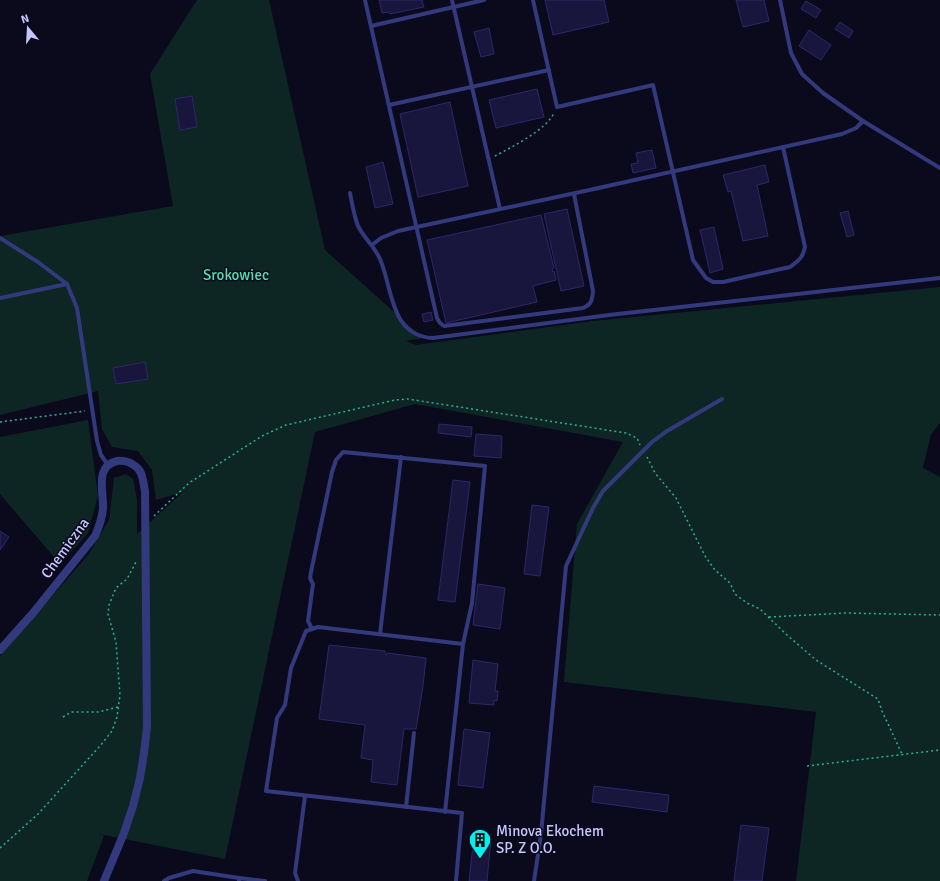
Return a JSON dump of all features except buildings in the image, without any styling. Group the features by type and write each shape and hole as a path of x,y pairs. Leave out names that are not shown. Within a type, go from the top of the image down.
{"street":[{"path":"104,881 124,833 133,806 140,778 147,727 145,491 143,477 136,466 129,463 122,461 114,462 108,466"},
{"name":"Chemiczna","path":"0,650 33,613 95,536 101,524 103,510 101,479 108,466"}],"lane":[{"path":"365,0 436,318 440,323 444,326 583,308 589,305 592,300 593,291 574,194"},
{"path":"452,0 500,210"},
{"path":"371,26 484,0"},
{"path":"532,0 557,107 653,85 693,260 706,278 713,282 730,280 790,267 799,261 803,255 805,247 783,147"},
{"path":"780,0 791,53 802,74 823,93 863,121 940,168"},
{"path":"389,105 549,70"},
{"path":"372,245 381,238 398,231 574,194 842,134 856,128 863,121"},
{"path":"350,193 358,225 379,257 386,274 395,310 407,328 415,335 424,338 609,315 940,278"},
{"path":"0,238 38,262 67,284 77,308 97,441 101,455 108,466"},
{"path":"0,298 67,284"},
{"path":"534,881 543,811 566,566 593,508 603,492 643,450 666,431 722,399"},
{"path":"312,629 308,621 313,584 310,578 311,572 332,472 336,460 342,452 485,466 472,603 463,644 445,812"},
{"path":"380,634 401,458"},
{"path":"456,881 462,813 406,808 266,791 277,718 285,705 291,668 306,631 318,627 463,644"},
{"path":"406,808 414,733"},
{"path":"298,881 295,873 305,796"},
{"path":"164,881 169,878 193,871 239,879 265,881"}],"path":[{"path":"488,160 528,138 552,118 557,107"},
{"path":"145,523 190,483 262,436 286,425 395,400 408,399 626,433 636,438 655,473 676,498 705,556 715,570 730,583 735,594 746,603 760,609 816,660 878,699 902,754"},
{"path":"0,422 93,410"},
{"path":"0,848 38,814 112,731 120,695 116,642 108,614 109,605 116,588 127,579 138,560"},
{"path":"769,618 846,613 940,615"},
{"path":"63,717 71,712 100,712 118,707"},
{"path":"807,766 940,750"}],"green space":[{"name":"Srokowiec","path":"197,0 269,0 325,250 423,338 406,341 416,345 593,321 940,287 940,423 931,434 923,468 940,477 940,881 796,881 816,712 564,682 577,524 623,442 415,404 315,432 225,859 99,834 104,836 87,881 0,881 0,656 88,555 109,520 114,478 126,474 133,479 137,500 137,534 183,492 156,500 152,470 138,451 112,447 102,429 98,391 0,415 0,236 173,206 150,74"},
{"path":"88,420 98,496 88,533 60,564 0,494 0,437"}],"place":[{"name":"Minova Ekochem SP. Z O.O.","path":"480,860"}]}
